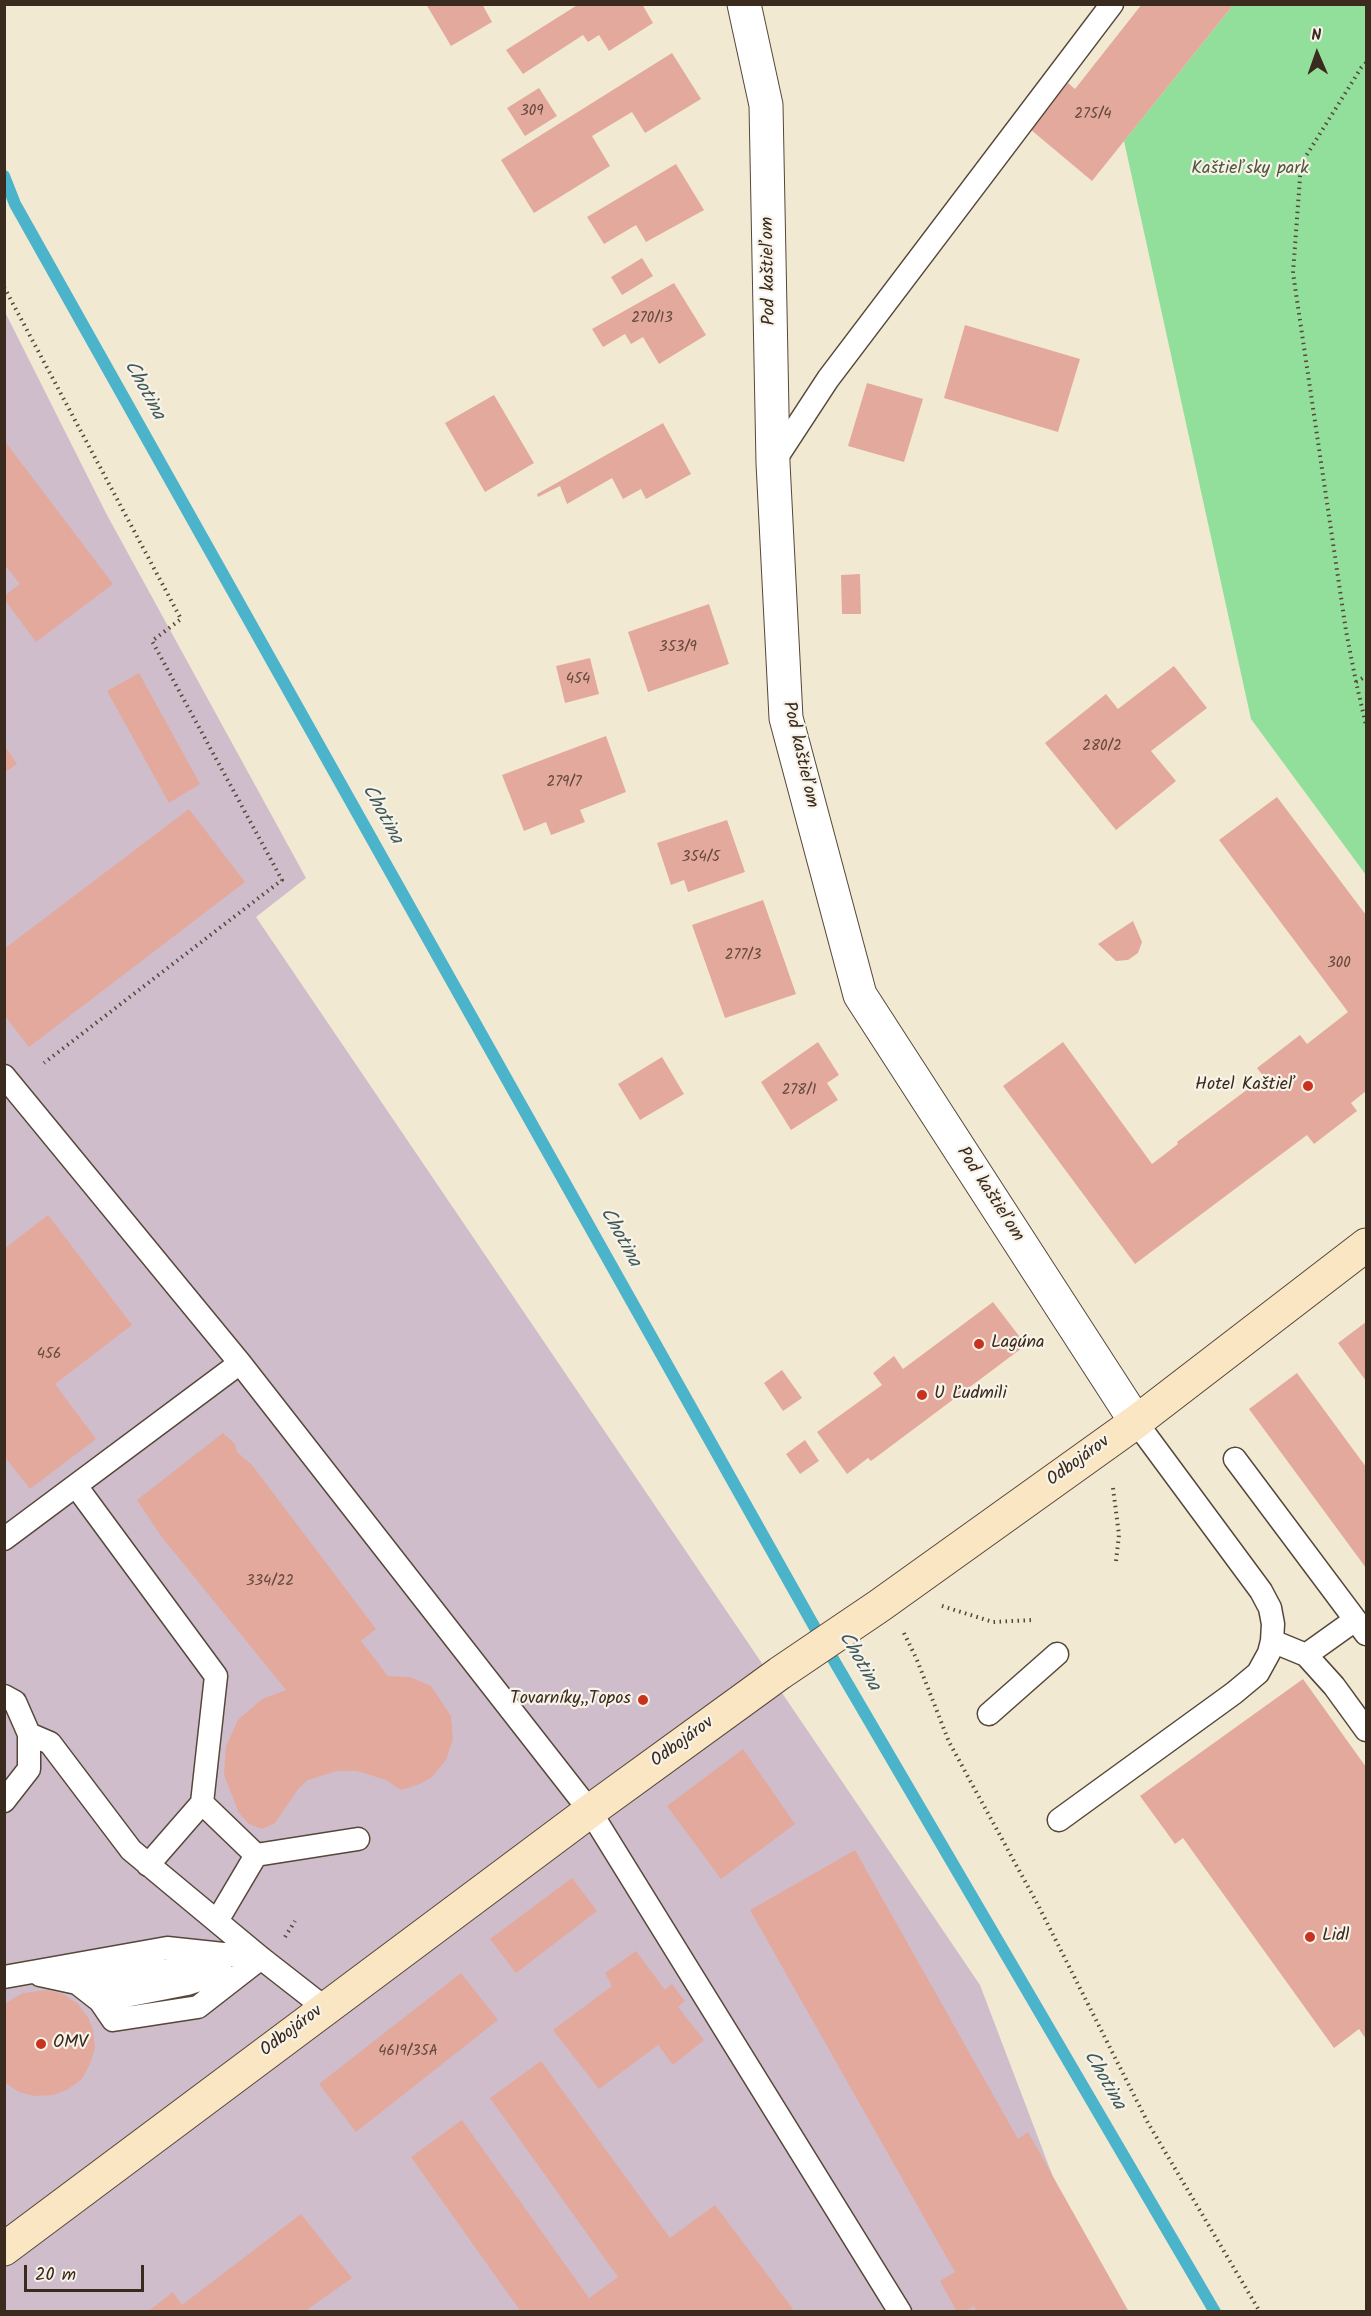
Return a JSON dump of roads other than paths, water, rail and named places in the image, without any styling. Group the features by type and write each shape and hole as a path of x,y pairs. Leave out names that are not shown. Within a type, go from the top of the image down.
{"main road":[{"name":"Odbojárov","path":"5,2245 590,1811 780,1673 879,1606 1136,1422 1366,1245"}],"street":[{"name":"Pod kaštieľom","path":"744,4 766,105 773,464 786,717 860,995 1136,1422"}],"lane":[{"path":"773,464 828,379 1112,4"},
{"path":"4,1076 240,1363 590,1811 900,2312"},
{"path":"4,1539 240,1363"},
{"path":"1059,1820 1234,1693 1258,1672 1269,1653 1272,1641 1273,1624 1270,1608 1261,1591 1136,1422"},
{"path":"1234,1459 1361,1627 1306,1655"},
{"path":"75,1486 216,1676 202,1803 139,1857"},
{"path":"1272,1641 1306,1655 1334,1686 1366,1730"},
{"path":"989,1714 1057,1654"},
{"path":"4,1696 15,1702 29,1734 29,1769 4,1801"},
{"path":"29,1734 50,1743 139,1857 261,1959 325,2008"},
{"path":"202,1803 256,1855"},
{"path":"256,1855 358,1839"},
{"path":"217,1921 256,1855"},
{"path":"4,1977 167,1948 261,1959"},
{"path":"30,1972 77,1983 261,1959"},
{"path":"77,1983 100,2001 113,2020 198,2007 261,1959"}],"waterway":[{"name":"Chotina","path":"4,176 15,204 819,1635 1215,2312"}],"place":[{"name":"Hotel Kaštieľ","path":"1308,1086"},
{"name":"Lagúna","path":"979,1344"},
{"name":"U Ľudmili","path":"922,1395"},
{"name":"Tovarníky,,Topos","path":"643,1700"},
{"name":"Lidl","path":"1310,1937"},
{"name":"OMV","path":"41,2044"}],"park label":[{"name":"Kaštieľsky park","path":"1250,170"}]}
